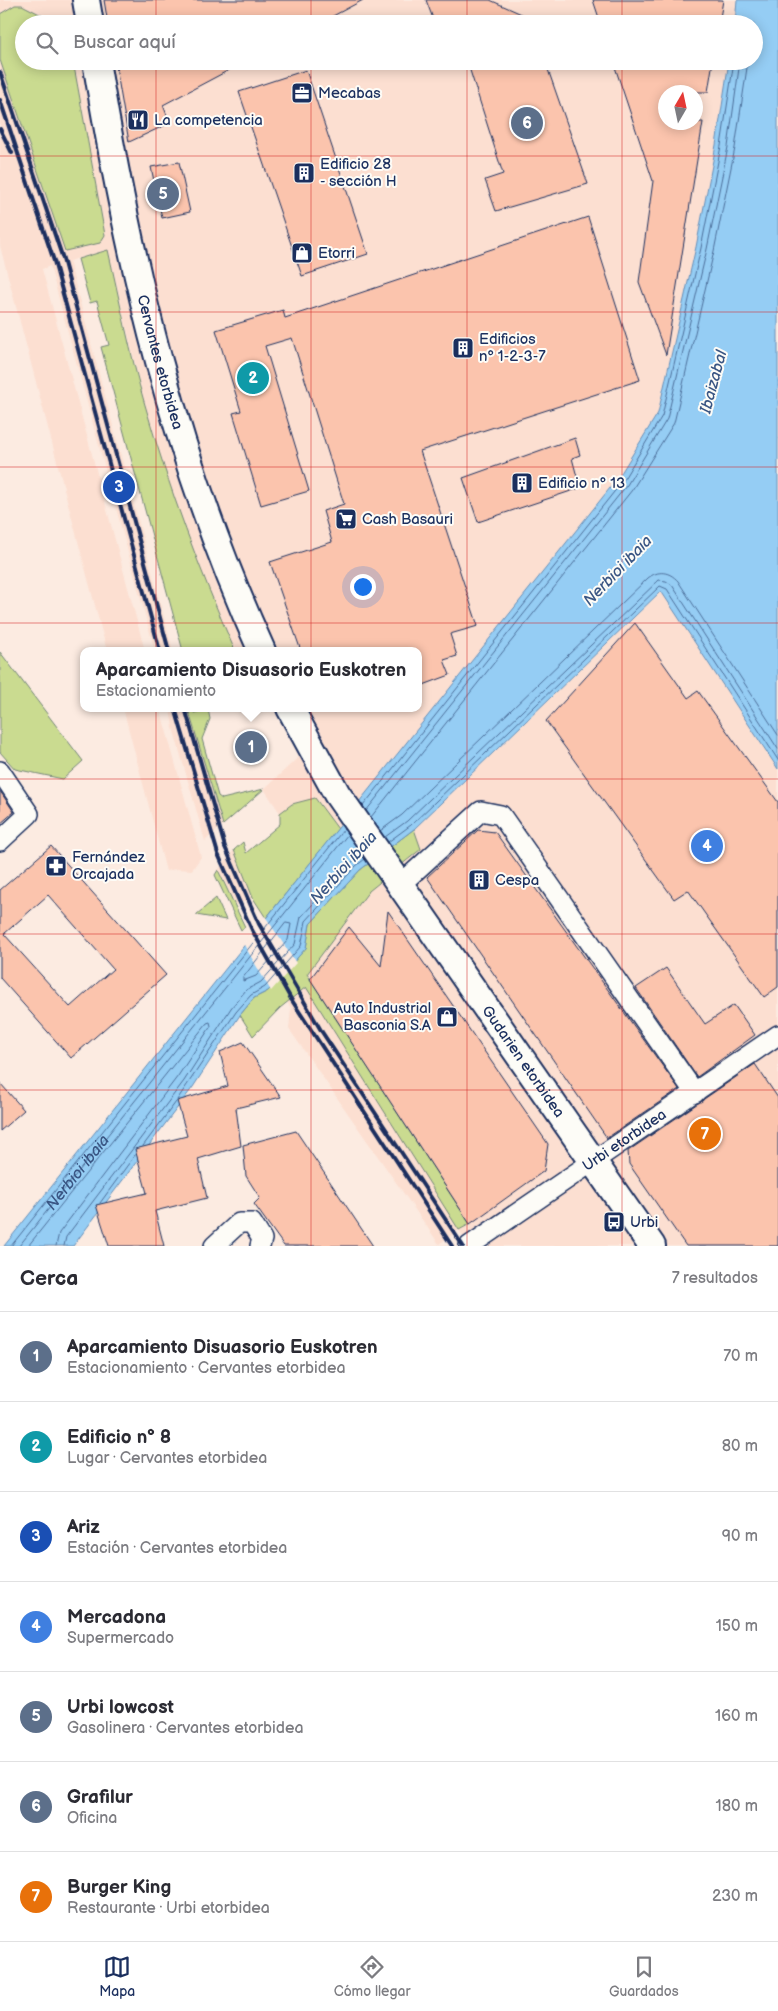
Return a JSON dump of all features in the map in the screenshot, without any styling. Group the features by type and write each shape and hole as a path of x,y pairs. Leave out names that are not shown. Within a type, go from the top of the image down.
{"street":[{"path":"86,0 88,15"},
{"name":"Cervantes etorbidea","path":"98,70 133,260 165,386 209,526 260,647"},
{"name":"Gudarien etorbidea","path":"292,712 337,794 652,1246"},
{"path":"0,771 29,814 0,841"},
{"path":"397,880 481,811 501,815 695,1093"},
{"name":"Urbi etorbidea","path":"470,1246 494,1239 594,1162 778,1035"},
{"path":"214,1246 240,1223 252,1224 262,1239 260,1246"}],"shaded area":[{"path":"0,0 737,0 736,15 45,15 15,5 0,14"},
{"path":"0,60 65,251 105,235 75,70 728,70 716,145 696,247 658,413 618,478 338,829 316,799 292,804 280,813 264,789 302,754 280,712 422,712 422,647 233,647 205,583 171,491 144,403 108,250 69,261 172,647 154,647 50,266 42,269 144,647 106,647 0,246"},
{"path":"662,591 778,769 778,1246 469,1246 459,1230 470,1224 307,974 369,891 421,849 414,829"},
{"path":"124,712 161,712 201,857 192,870 176,869 166,871"},
{"path":"171,712 198,712 194,713 210,784 223,825 205,841 173,728"},
{"path":"234,850 253,898 235,905 218,870"},
{"path":"306,987 459,1230 439,1244 289,1029 291,1008 287,1002"}],"green space":[{"path":"15,5 22,5 41,15 15,15 15,70 75,70 105,235 100,243 65,251 0,60 0,14"},
{"path":"108,250 135,367 164,468 186,530 233,647 182,647 101,347 109,345 97,301 90,303 78,259"},
{"path":"0,652 83,761 63,779 15,769 0,752"},
{"path":"189,712 209,712 210,719 202,739 218,796 222,799 264,789 223,825"},
{"path":"315,798 338,829 266,918 253,898 234,850 243,842 246,853 280,824 280,813 292,804"},
{"path":"414,829 421,849 369,891 307,974 470,1224 459,1230 306,987 280,1008 253,1036 240,1015 254,998 268,991 306,948 310,924 360,870"},
{"path":"218,870 245,927 241,930 215,875"},
{"path":"216,898 226,920 196,915"}],"water":[{"path":"737,0 778,0 778,769 661,591 414,829 360,870 310,924 306,948 268,991 254,998 240,1015 193,1087 73,1246 4,1246 618,478 658,413 696,247 716,145 728,70 763,70 763,15 736,15"}],"pier":[{"path":"265,916 296,963 271,991 243,943"}],"building":[{"path":"104,0 363,0 335,15 106,15"},
{"path":"426,0 490,0 524,15 432,15"},
{"path":"593,0 723,0 720,15 598,15"},
{"path":"117,70 229,70 163,105 170,123 129,142"},
{"name":"Edificio 28 - sección H","path":"306,70 368,254 302,276 239,92"},
{"path":"470,70 548,70 588,184 496,211 485,180 503,174"},
{"path":"616,70 712,70 708,92 703,92 703,85 658,85 658,130 702,130 666,355 639,282 653,181"},
{"path":"179,162 190,212 162,218 151,167"},
{"path":"588,217 640,380 420,451 478,626 450,634 457,656 444,660 450,675 422,686 422,647 300,647 270,562 332,542 323,511 344,504 292,338 265,346 309,491 261,505 233,413 241,411 216,330 283,310 285,318"},
{"name":"Edificio nº 13","path":"575,438 580,455 572,458 580,488 478,522 463,478"},
{"path":"635,623 688,698 698,691 778,802 778,987 764,997 688,890 674,899 546,721"},
{"path":"0,791 14,812 0,824"},
{"path":"478,830 495,832 679,1089 607,1138 427,877"},
{"path":"51,846 166,975 71,1058 0,978 0,890","holes":["48,895 113,969 70,1007 4,934"]},
{"path":"388,911 548,1144 544,1171 470,1224 310,979 349,927 381,966"},
{"path":"666,968 705,1024 734,1005 755,1035 697,1077 636,988"},
{"path":"243,1042 281,1097 236,1108 241,1146 198,1159 207,1198 155,1211 164,1246 109,1246 96,1205 147,1193 135,1149 187,1136 177,1101 228,1086 220,1052"},
{"path":"755,1064 778,1098 778,1246 686,1246 629,1164 628,1151"},
{"path":"0,1083 24,1110 0,1131"},
{"path":"296,1131 373,1246 284,1246 254,1204 260,1198 246,1176 243,1145"}],"railway":[{"path":"0,72 63,259 168,647"},
{"path":"0,100 54,261 159,647"},
{"path":"0,129 12,153"},
{"path":"176,712 218,854 252,930 291,999 452,1246"},
{"path":"186,712 225,847 259,924 322,1032 463,1246"}],"place":[{"name":"Mecabas","path":"302,93"},
{"name":"La competencia","path":"138,120"},
{"name":"Grafilur","path":"527,123"},
{"name":"Edificio 28 - sección H","path":"304,173"},
{"name":"Urbi lowcost","path":"163,194"},
{"name":"Etorri","path":"302,253"},
{"name":"Edificios nº 1-2-3-7","path":"463,348"},
{"name":"Edificio nº 8","path":"253,378"},
{"name":"Edificio nº 13","path":"522,483"},
{"name":"Ariz","path":"119,487"},
{"name":"Cash Basauri","path":"346,519"},
{"name":"Aparcamiento Disuasorio Euskotren","path":"251,747"},
{"name":"Mercadona","path":"707,846"},
{"name":"Fernández Orcajada","path":"56,866"},
{"name":"Cespa","path":"479,880"},
{"name":"Auto Industrial Basconia S.A","path":"447,1017"},
{"name":"Burger King","path":"705,1134"},
{"name":"Urbi","path":"614,1222"}],"water label":[{"name":"Ibaizabal","path":"714,382"},
{"name":"Nerbioi ibaia","path":"618,571"},
{"name":"Nerbioi ibaia","path":"344,868"},
{"name":"Nerbioi ibaia","path":"79,1174"}]}
